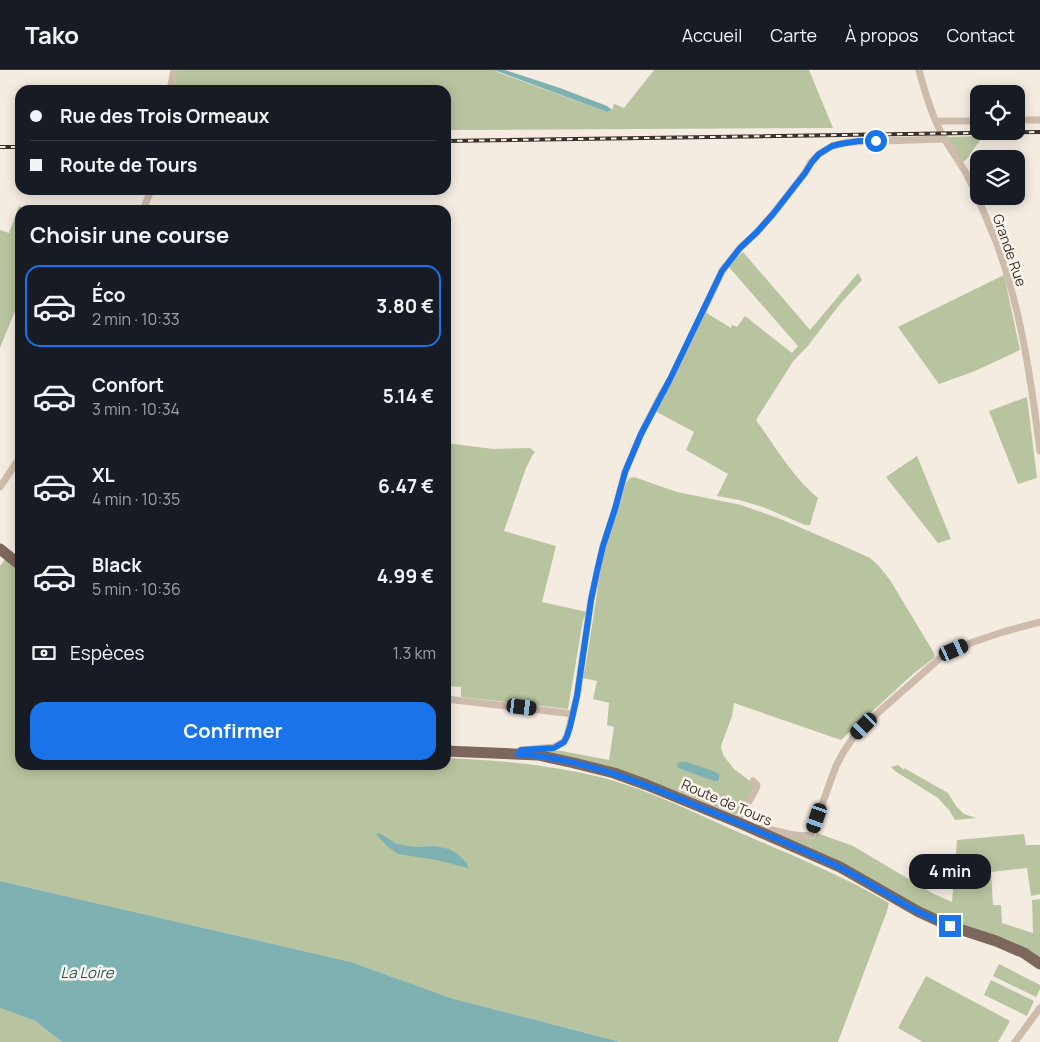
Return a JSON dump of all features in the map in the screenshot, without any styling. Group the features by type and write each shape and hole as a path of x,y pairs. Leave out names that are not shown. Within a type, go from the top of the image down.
{"main road":[{"path":"0,549 15,561"},
{"name":"Route de Tours","path":"451,751 538,755 614,773 737,822 840,867 919,912 950,926 996,941 1024,953 1040,964"},
{"name":"Route de Tours","path":"980,937 1040,970"}],"street":[{"path":"171,85 174,70"},
{"name":"Grande Rue","path":"919,70 927,97 944,139 967,174 974,189 996,242 1011,288 1024,343 1040,451"},
{"path":"1025,120 1040,120"},
{"path":"936,121 970,121"},
{"path":"518,754 521,750 554,748 564,742 567,736 577,696 591,600 599,562 625,472 641,434 722,271 740,248 773,214 819,154 832,146 859,141 944,139"},
{"path":"0,487 15,465"},
{"path":"755,830 760,827 797,836 811,836 836,766 843,753 854,736 881,710 939,659 954,650 972,642 1040,622"},
{"path":"451,700 573,714"},
{"path":"737,822 756,789 757,785 753,781"},
{"path":"1015,1042 1040,1008"}],"green space":[{"path":"177,70 496,70 497,72 607,112 612,110 614,104 624,108 654,70 809,70 833,128 451,130 451,85 175,85"},
{"path":"970,136 970,140 980,140 973,150 970,150 970,154 966,160 962,162 947,137"},
{"path":"15,217 15,311 0,348 0,230 9,233"},
{"path":"743,252 810,330 858,273 862,280 794,360 756,420 793,472 818,498 810,525 805,525 763,507 717,496 728,474 686,450 694,432 655,411 705,312 731,328 732,325 737,327 745,316 792,353 798,346 728,266"},
{"path":"1004,275 1020,350 975,371 939,384 898,327"},
{"path":"1027,397 1037,478 1018,484 989,411"},
{"path":"451,444 493,449 530,448 535,452 526,468 504,531 556,546 542,602 587,612 583,620 568,709 461,697 461,687 451,686"},
{"path":"917,456 951,539 938,543 886,477"},
{"path":"634,477 677,492 741,505 778,518 870,558 890,580 934,653 935,657 913,674 841,740 734,703 732,716 721,746 723,755 734,769 750,781 753,786 753,790 743,809 736,815 604,765 540,750 562,751 609,760 614,727 607,725 609,703 593,699 597,681 583,678 602,561 626,483 630,478"},
{"path":"6,558 15,566 15,770 451,770 451,758 543,766 619,782 677,804 804,860 889,903 838,1042 621,1042 451,998 351,962 0,881 0,566"},
{"path":"898,765 948,793 956,806 964,814 976,818 955,820 938,798 891,767"},
{"path":"770,830 805,839 813,838 817,833 853,846 934,894 952,902 957,840 1024,834 1026,845 1040,845 1040,894 1031,896 1027,868 991,872 993,905 1001,905 1002,923 1033,933 1032,900 1040,899 1040,959 930,913"},
{"path":"999,964 1040,985 1036,997 993,976"},
{"path":"926,976 1010,1021 998,1042 923,1042 898,1028"},
{"path":"991,980 1034,1001 1027,1016 984,995"},
{"path":"0,1008 35,1021 62,1042 0,1042"}],"water":[{"path":"494,70 505,70 560,88 607,106 612,110 607,112"},
{"path":"687,762 716,772 719,775 718,781 678,768 678,763"},
{"path":"379,833 397,844 415,847 434,846 449,849 458,854 467,863 468,868 437,860 398,854 376,834"},
{"name":"La Loire","path":"0,881 351,962 451,998 621,1042 62,1042 35,1021 0,1008"}],"railway":[{"path":"451,141 1040,132"},
{"path":"0,147 15,147"}],"route":[{"path":"876,141 840,144 832,146 819,154 773,214 740,248 722,271 641,434 625,472 597,571 577,696 567,736 564,742 554,748 521,750 518,754 538,755 574,763 614,773 647,785 840,867 919,912 950,926"}]}
